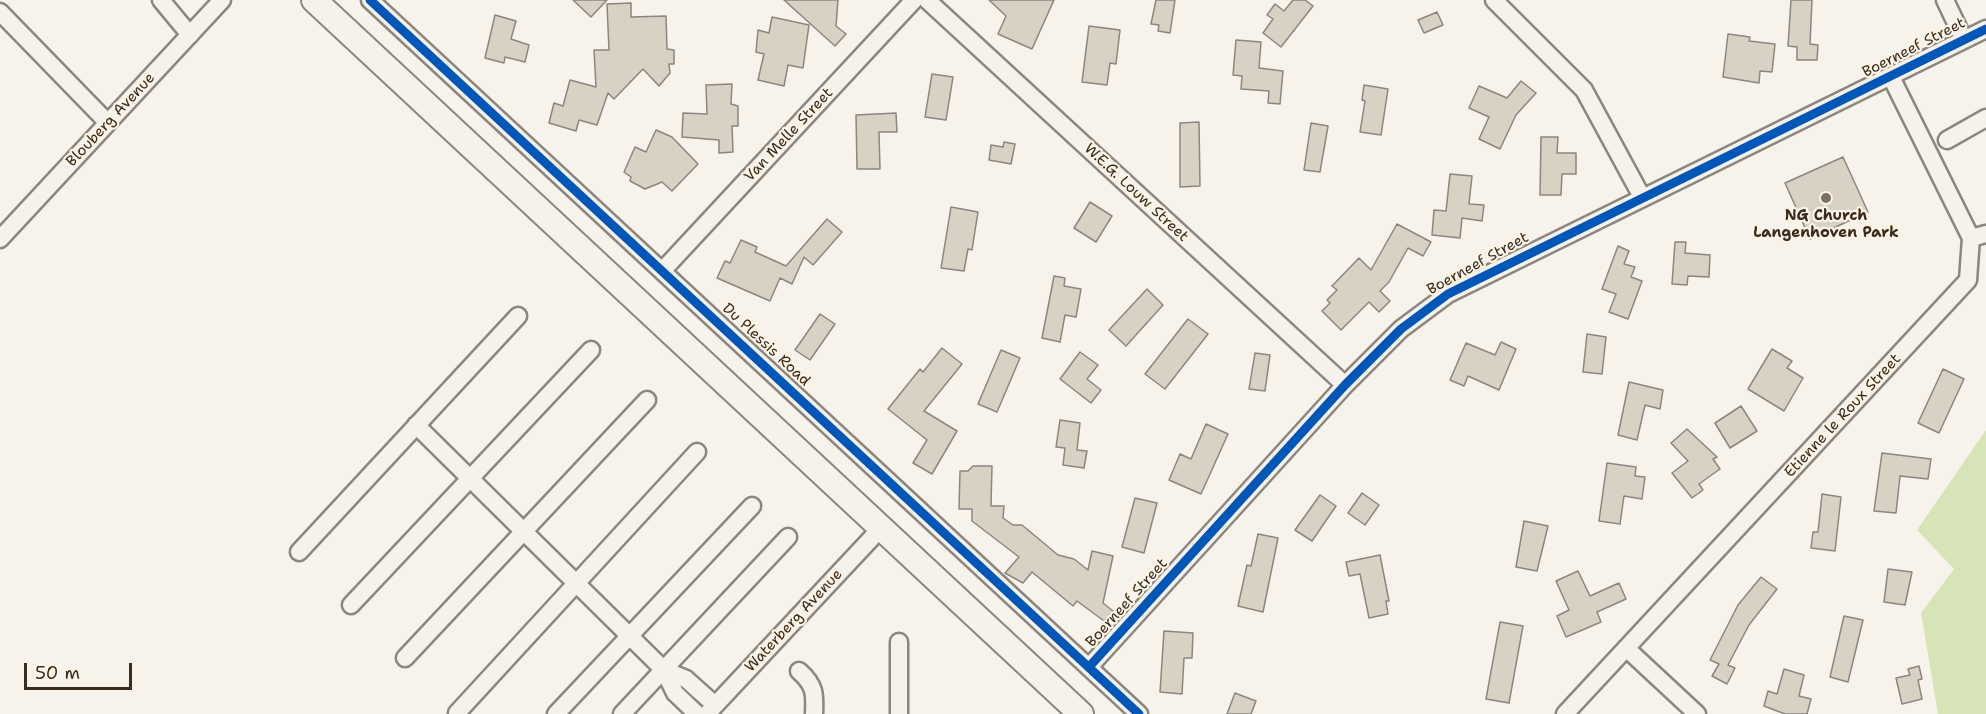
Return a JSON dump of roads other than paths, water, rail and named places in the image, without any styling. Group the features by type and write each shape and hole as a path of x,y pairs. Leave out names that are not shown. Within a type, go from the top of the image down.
{"street":[{"path":"0,8 7,0"},
{"path":"161,0 190,35"},
{"name":"Blouberg Avenue","path":"0,239 222,0"},
{"path":"314,0 1081,714"},
{"name":"Du Plessis Road","path":"370,0 1139,714"},
{"name":"Van Melle Street","path":"663,270 914,0"},
{"name":"W.E.G. Louw Street","path":"927,0 1345,385"},
{"path":"1494,0 1584,90 1642,197"},
{"path":"1945,0 1965,40"},
{"path":"0,12 108,123"},
{"name":"Boerneef Street","path":"1089,667 1345,385 1401,329 1448,294 1986,29"},
{"name":"Etienne le Roux Street","path":"1565,714 1948,304 1968,279 1979,236 1891,77"},
{"path":"1947,140 1986,118"},
{"path":"299,552 518,316"},
{"path":"351,605 591,350"},
{"path":"405,658 647,400"},
{"path":"416,426 664,670 686,679 707,712"},
{"path":"457,713 697,452"},
{"path":"556,714 752,506"},
{"name":"Waterberg Avenue","path":"707,712 881,528"},
{"path":"622,714 788,537"},
{"path":"899,642 899,714"},
{"path":"1626,648 1697,714"},
{"path":"799,671 811,681 815,692 814,714"}],"place":[{"name":"NG Church Langenhoven Park","path":"1826,198"}]}
